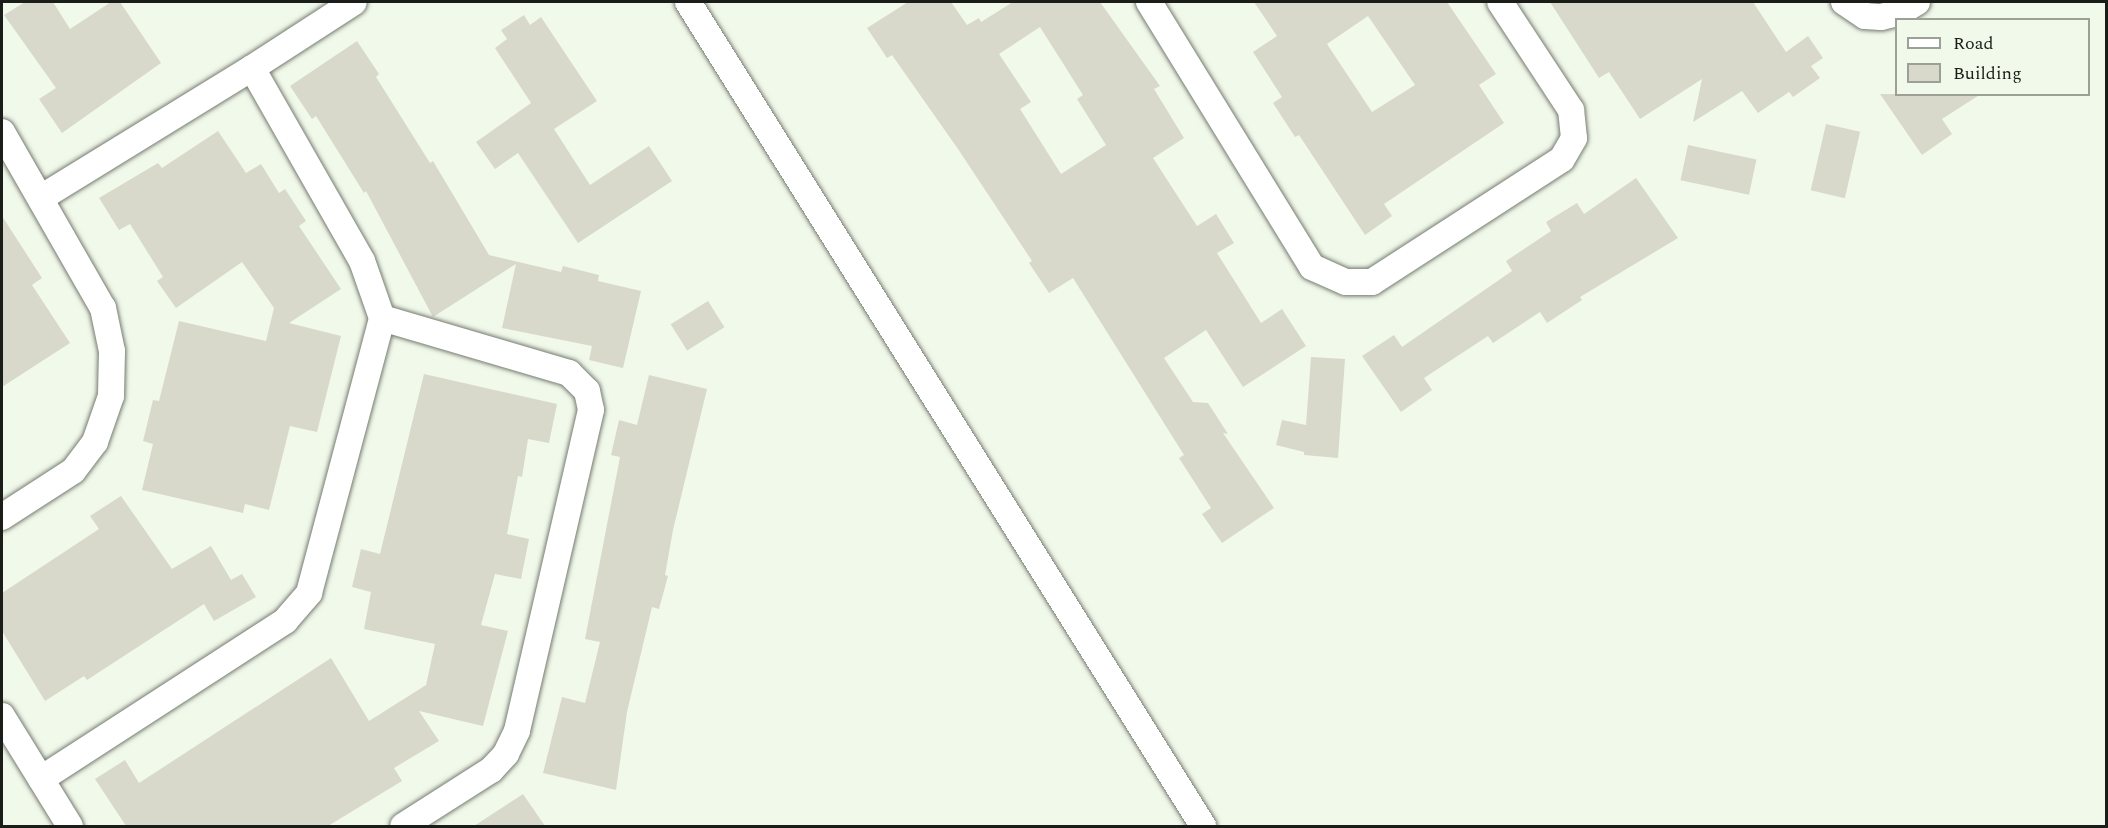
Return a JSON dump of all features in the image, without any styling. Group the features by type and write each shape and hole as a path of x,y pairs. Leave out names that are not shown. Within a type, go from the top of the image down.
{"street":[{"path":"42,197 252,68 354,2"},
{"path":"688,2 1203,826"},
{"path":"1149,2 1312,267 1346,282 1372,282 1562,159 1574,138 1570,110 1500,2"},
{"path":"1844,2 1865,16 1881,17 1899,13 1917,2"},
{"path":"41,779 285,621 309,594 382,318 362,261 252,68"},
{"path":"2,132 42,197 103,308 112,351 111,396 94,442 73,471 2,517"},
{"path":"382,318 569,373 586,391 591,410 517,731 506,754 491,770 403,826"},
{"path":"2,716 70,826"}],"building":[{"path":"25,2 53,2 70,29 111,2 120,2 161,63 62,133 39,99 56,88 4,15"},
{"path":"908,2 951,2 967,25 979,18 981,22 1013,2 1100,2 1160,86 1154,89 1184,138 1153,158 1197,226 1216,214 1234,243 1217,253 1261,323 1282,309 1306,346 1243,387 1206,330 1164,358 1193,402 1208,403 1228,434 1223,433 1274,508 1222,543 1202,514 1211,508 1179,458 1184,455 1073,278 1049,293 1029,263 1032,261 958,149 892,55 887,58 867,28","holes":["1040,27 1083,95 1077,99 1106,145 1061,174 1020,109 1031,102 999,54"]},
{"path":"1254,2 1447,2 1496,74 1479,85 1504,123 1384,204 1392,216 1365,235 1299,135 1295,137 1273,103 1282,97 1253,52 1277,36","holes":["1368,16 1415,85 1372,112 1327,44"]},
{"path":"1550,2 1753,2 1786,52 1808,36 1823,58 1811,66 1820,78 1793,97 1789,92 1758,113 1742,91 1693,122 1702,79 1640,119 1609,72 1599,78"},
{"path":"524,15 530,25 541,17 597,101 554,129 590,185 649,146 672,181 578,243 518,153 495,169 476,142 531,103 495,48 507,39 501,30"},
{"path":"357,41 379,74 376,77 430,163 433,161 489,255 561,272 563,266 599,275 598,281 641,291 623,368 589,360 592,346 502,328 516,264 433,317 366,191 364,193 316,116 312,119 290,86"},
{"path":"1880,94 1978,96 1942,119 1952,134 1922,155"},
{"path":"1826,124 1860,132 1845,198 1811,190"},
{"path":"218,131 246,173 261,164 279,193 285,189 306,221 299,226 341,289 289,323 341,336 317,432 290,426 269,510 245,504 243,513 142,490 153,444 143,441 153,400 159,401 179,321 266,341 274,308 242,262 176,308 157,281 163,277 130,224 119,230 99,198 158,163 162,168"},
{"path":"1688,145 1756,160 1749,195 1681,180"},
{"path":"1636,178 1678,238 1580,297 1582,300 1547,323 1540,312 1493,343 1488,336 1424,378 1432,390 1401,412 1362,356 1394,335 1402,347 1512,271 1506,261 1551,231 1546,222 1577,203 1584,214"},
{"path":"2,216 42,278 32,285 70,343 2,387"},
{"path":"708,301 724,327 687,351 671,324"},
{"path":"1311,357 1345,359 1338,458 1304,455 1304,452 1276,445 1282,420 1306,425"},
{"path":"424,374 557,404 549,443 528,439 522,477 518,476 507,534 529,539 521,579 495,574 481,625 508,631 483,726 419,711 439,741 394,768 402,781 328,826 126,826 95,779 125,760 139,783 331,658 369,721 426,685 435,644 364,629 371,592 352,587 361,549 380,554"},
{"path":"649,375 707,389 673,530 665,575 668,576 659,609 652,607 627,712 616,790 543,773 562,697 585,703 600,642 585,639 620,457 611,455 619,420 637,425"},
{"path":"121,496 172,569 211,546 231,580 242,574 256,597 214,621 204,604 87,680 84,676 45,701 2,631 2,593 99,529 90,516"},
{"path":"523,794 545,826 474,826"}]}
